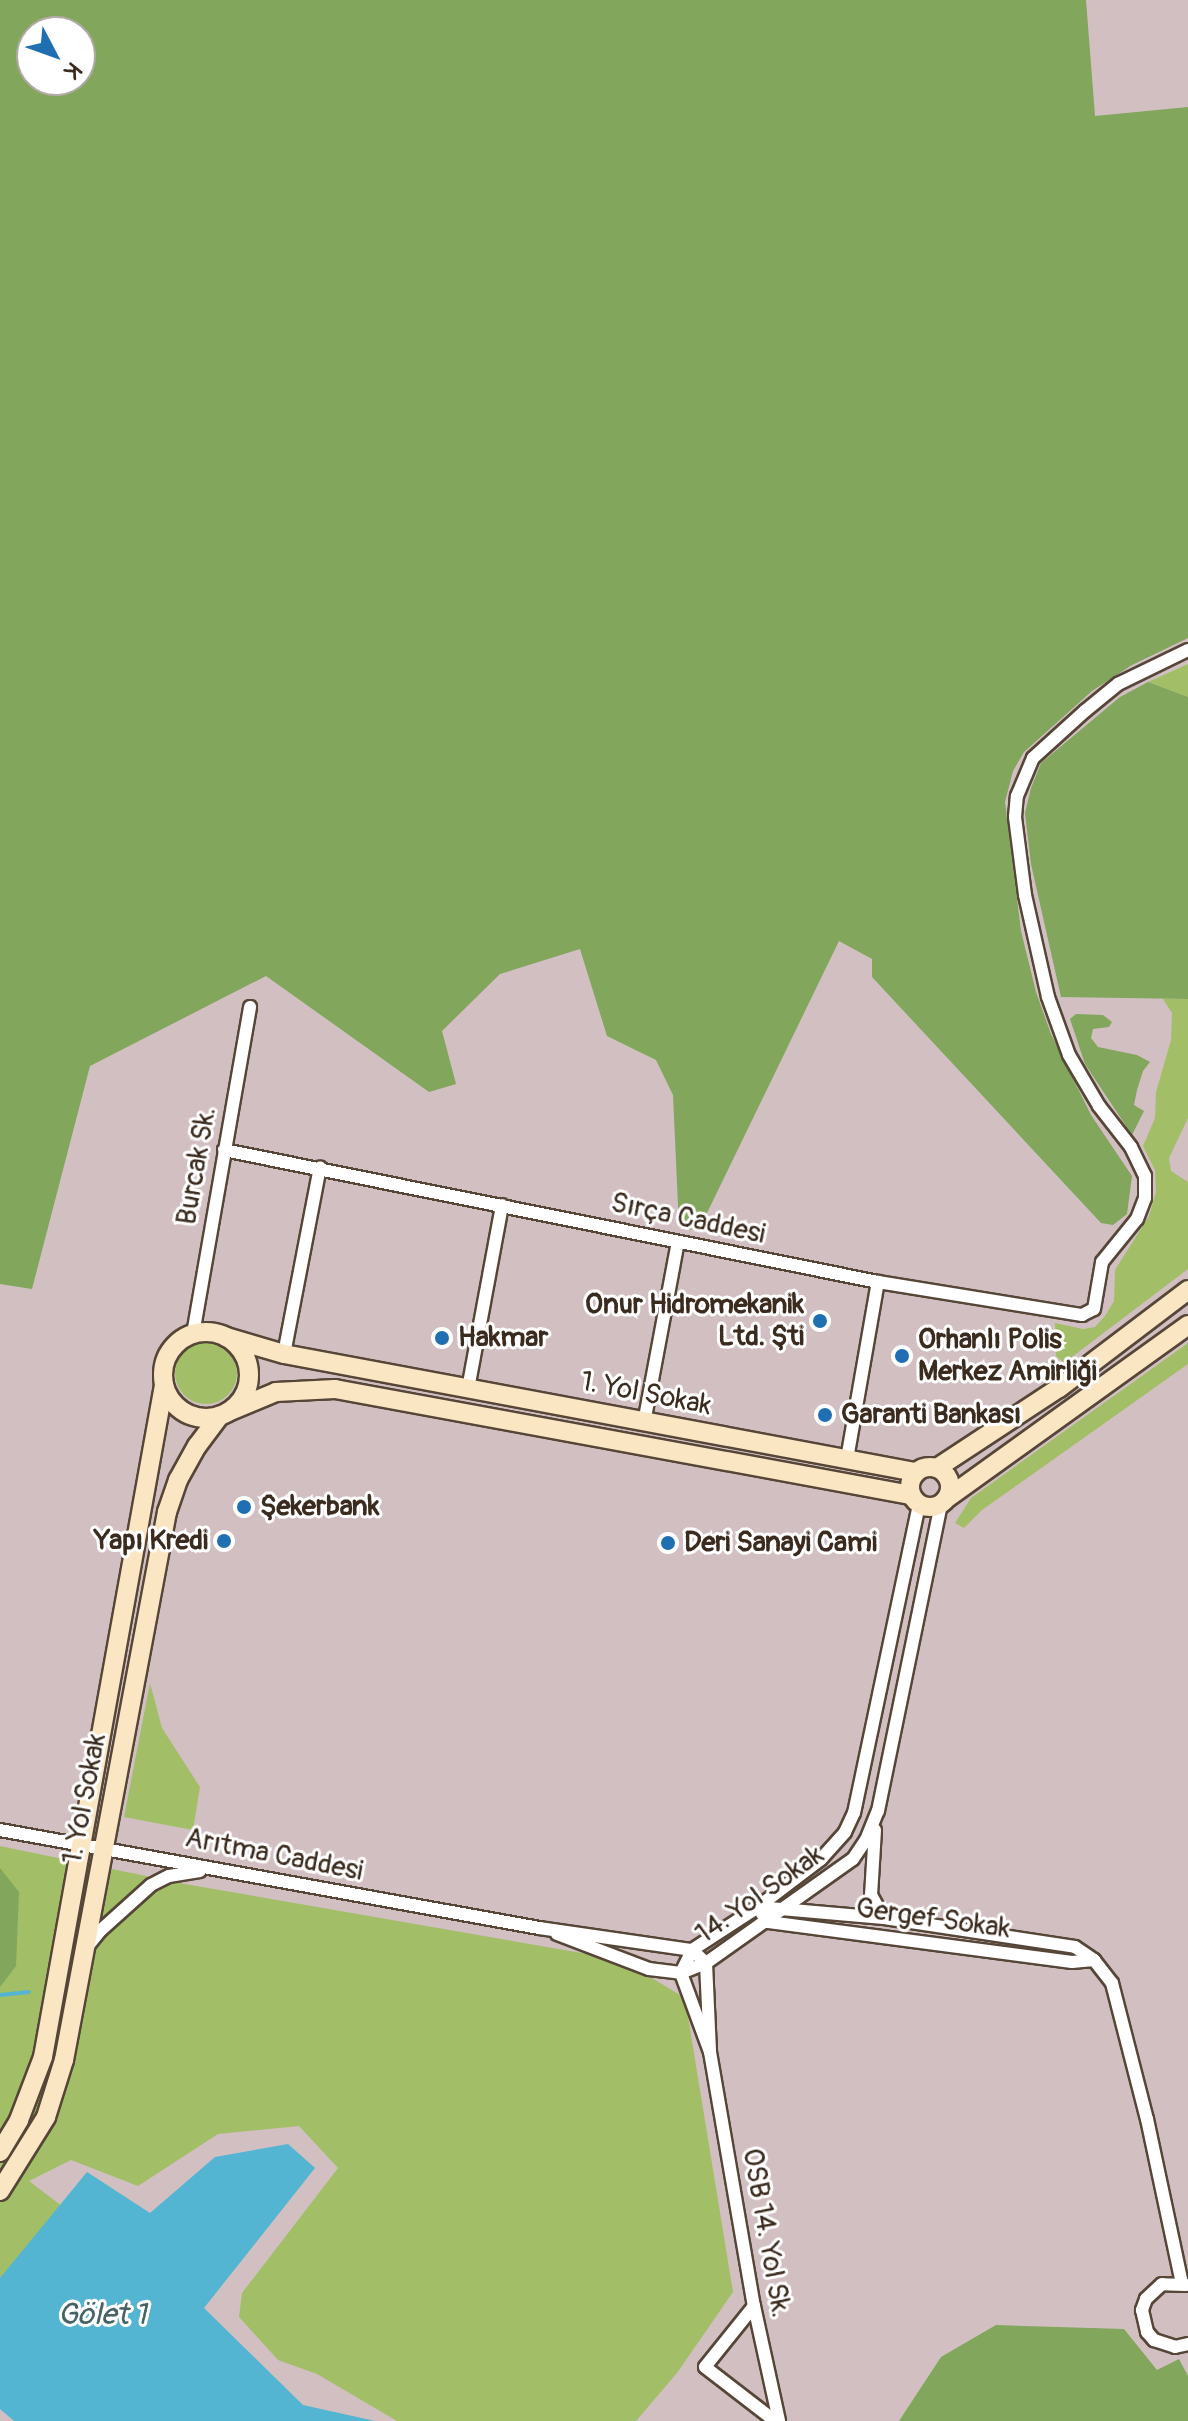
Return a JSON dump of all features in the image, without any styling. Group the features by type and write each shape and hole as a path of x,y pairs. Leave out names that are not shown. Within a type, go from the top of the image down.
{"main road":[{"name":"1. Yol Sokak","path":"0,2152 19,2120 43,2057 164,1385 165,1360 181,1339 204,1332 284,1354 915,1472 926,1466 937,1468 1059,1388 1188,1290"},
{"path":"944,1502 1188,1325"},
{"name":"1. Yol Sokak","path":"0,2191 30,2147 55,2091 64,2060 167,1512 178,1480 197,1446 244,1396 249,1369 237,1345 226,1337"},
{"path":"164,1385 170,1399 192,1416 224,1414"},
{"path":"1059,1388 1072,1409"},
{"name":"1. Yol Sokak","path":"224,1414 276,1392 335,1389 915,1500 930,1507 944,1502"},
{"path":"937,1468 949,1481 944,1502"},
{"path":"915,1472 909,1483 915,1500"}],"street":[{"name":"Sırça Caddesi","path":"224,1150 878,1282 1082,1315 1094,1309 1102,1262 1137,1219 1145,1198 1145,1176 1131,1147 1099,1106 1069,1055 1048,997 1025,895 1015,817 1017,796 1033,758 1085,711 1118,684 1188,650"},
{"name":"Burcak Sk.","path":"193,1334 250,1007"},
{"path":"284,1354 320,1167"},
{"path":"468,1389 502,1205"},
{"path":"644,1423 678,1242"},
{"path":"847,1459 878,1282"},
{"name":"14. Yol Sokak","path":"539,1928 692,1950 758,1907 835,1847 854,1813 915,1500"},
{"name":"14. Yol Sokak","path":"539,1928 649,1969 681,1973 706,1963 853,1859 866,1840 878,1811 944,1502"},
{"name":"Gergef Sokak","path":"878,1811 870,1883 874,1904 884,1918"},
{"name":"Arıtma Caddesi","path":"0,1830 539,1928"},
{"path":"83,1953 101,1930 151,1885 187,1871 227,1871"},
{"path":"758,1907 767,1922"},
{"name":"Gergef Sokak","path":"758,1907 884,1918 1075,1947 1094,1960"},
{"name":"Gergef Sokak","path":"767,1922 1072,1962 1094,1960"},
{"path":"692,1950 706,1963 710,2052 681,1973 692,1950"},
{"path":"1094,1960 1112,1983 1185,2284 1162,2284 1153,2290 1142,2310 1142,2321 1154,2340 1164,2346 1188,2344"},
{"name":"OSB 14. Yol Sk.","path":"710,2052 777,2421"},
{"path":"754,2306 705,2367 777,2421"}],"shaded area":[{"path":"0,0 1188,0 1188,2421 0,2421"}],"green space":[{"path":"0,0 1086,0 1095,116 1188,107 1188,638 1132,665 1092,691 1024,752 1013,771 1005,802 1021,931 1036,992 1051,1034 1091,1115 1132,1176 1127,1214 1113,1225 1101,1223 872,977 872,959 839,941 707,1213 691,1230 679,1227 673,1095 656,1060 607,1036 580,949 500,974 442,1031 456,1084 429,1092 266,976 90,1066 32,1289 0,1284"},
{"path":"1188,664 1188,697 1148,682"},
{"path":"1148,682 1188,697 1188,999 1061,997 1031,864 1025,813 1031,788 1041,763 1120,697"},
{"path":"1163,999 1188,999 1188,1118 1169,1158 1171,1171 1188,1182 1188,1269 1064,1363 1056,1356 1055,1323 1083,1329 1095,1327 1105,1316 1114,1301 1115,1270 1149,1216 1156,1192 1155,1170 1143,1146 1155,1118 1156,1092 1171,1040 1172,1013"},
{"path":"1076,1014 1103,1015 1112,1022 1109,1027 1093,1029 1091,1038 1098,1047 1137,1055 1150,1062 1143,1071 1137,1090 1134,1105 1144,1111 1132,1135 1085,1064 1070,1019"},
{"path":"206,1342 228,1351 237,1373 228,1395 206,1404 184,1395 175,1373 184,1351"},
{"path":"1188,1343 1188,1364 982,1510 964,1528 955,1523 971,1498"},
{"path":"150,1683 162,1728 200,1787 193,1830 124,1817"},
{"path":"0,1846 185,1884 622,1960 685,1998 733,2292 677,2373 636,2421 397,2421 317,2374 278,2360 239,2317 242,2293 338,2168 299,2126 218,2134 138,2186 71,2160 29,2181 79,2219 0,2300"},
{"path":"0,1868 19,1892 16,1966 0,1987"},
{"path":"996,2325 1124,2329 1157,2370 1179,2359 1188,2376 1188,2421 899,2421 941,2357"}],"water":[{"name":"Gölet 1","path":"288,2144 315,2168 204,2308 303,2405 375,2421 14,2421 0,2409 0,2278 87,2172 150,2213 215,2157"}],"waterway":[{"path":"0,1995 29,1992"}],"place":[{"name":"Onur Hidromekanik Ltd. Şti","path":"820,1321"},
{"name":"Hakmar","path":"442,1338"},
{"name":"Orhanlı Polis Merkez Amirliği","path":"902,1356"},
{"name":"Garanti Bankası","path":"825,1415"},
{"name":"Şekerbank","path":"244,1507"},
{"name":"Yapı Kredi","path":"224,1541"},
{"name":"Deri Sanayi Cami","path":"668,1543"}]}
